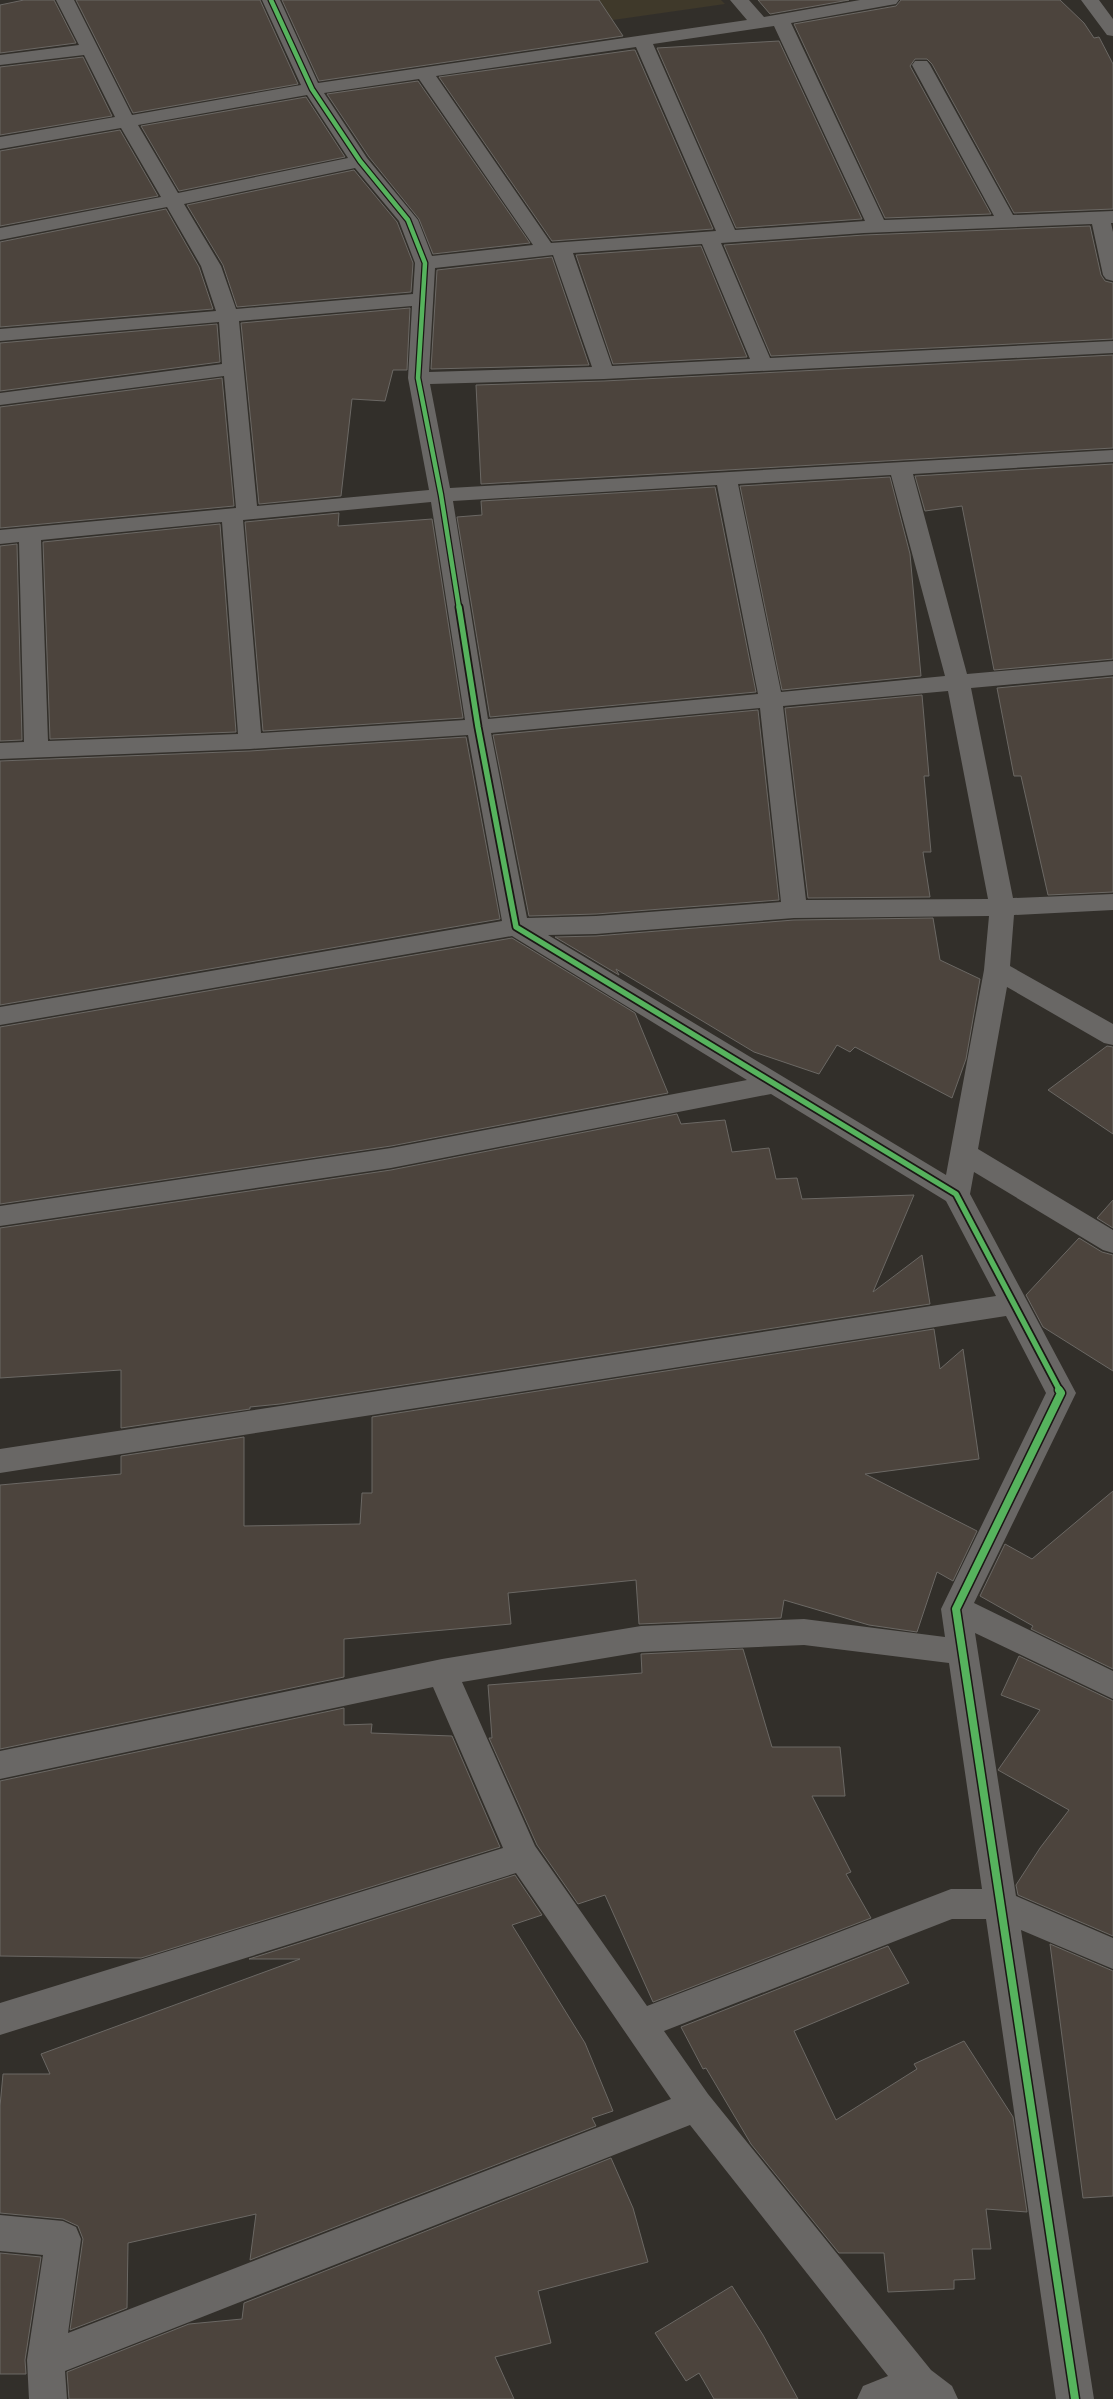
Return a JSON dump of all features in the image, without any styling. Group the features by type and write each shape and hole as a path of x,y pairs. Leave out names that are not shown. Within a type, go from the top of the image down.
{"street":[{"path":"64,0 126,120 211,266 228,315 233,369 250,741"},
{"path":"271,0 312,89 360,161 408,220 425,263 418,378 441,495 478,727 516,926 956,1194 1061,1393 956,1609 1075,2399"},
{"path":"739,0 760,23"},
{"path":"0,143 312,89 760,23 890,0"},
{"path":"1090,0 1113,30"},
{"path":"780,19 877,226"},
{"path":"642,40 718,237 763,364"},
{"path":"0,60 89,49"},
{"path":"921,66 1006,221"},
{"path":"424,72 553,249 604,373"},
{"path":"0,234 360,161"},
{"path":"425,263 553,249 877,226 1107,217 1113,275"},
{"path":"0,335 423,300"},
{"path":"418,378 604,373 1113,347"},
{"path":"0,399 233,369"},
{"path":"0,537 441,495 1113,456"},
{"path":"900,467 958,683 1002,907 998,970 956,1194"},
{"path":"726,479 771,701 794,909"},
{"path":"30,534 36,751"},
{"path":"0,751 250,741 478,727 1113,668"},
{"path":"0,1016 516,926 596,925 794,909 1002,907 1113,902"},
{"path":"998,970 1113,1036"},
{"path":"0,1216 391,1158 775,1084"},
{"path":"963,1153 1113,1243"},
{"path":"0,1462 1014,1304"},
{"path":"956,1609 1113,1686"},
{"path":"0,1765 442,1672 641,1639 804,1632 962,1652"},
{"path":"442,1672 523,1856 696,2106 928,2391"},
{"path":"0,2019 523,1856"},
{"path":"639,2024 951,1904 999,1904 1113,1954"},
{"path":"46,2360 696,2106"},
{"path":"0,2233 63,2239 46,2360 48,2399"},
{"path":"876,2399 928,2391"}],"shaded area":[{"path":"389,0 721,0 725,4 423,47"}],"building":[{"path":"24,0 54,0 76,43 0,53 0,5"},
{"path":"76,0 260,0 298,84 133,113"},
{"path":"282,0 599,0 623,36 319,81"},
{"path":"758,0 849,0 770,14"},
{"path":"901,0 1060,0 1084,23 1094,38 1099,37 1113,64 1113,209 1014,213 932,64 927,59 915,59 910,66 991,214 885,218 794,24 896,6"},
{"path":"779,41 862,219 736,228 657,48"},
{"path":"635,50 713,229 552,241 439,77"},
{"path":"83,57 112,116 0,135 0,67"},
{"path":"418,81 530,243 433,254 419,219 369,157 327,94"},
{"path":"306,97 345,157 179,191 141,126"},
{"path":"120,130 158,196 0,226 0,151"},
{"path":"354,170 397,222 413,263 411,292 237,307 223,265 187,205"},
{"path":"166,209 199,267 213,309 0,327 0,242"},
{"path":"1090,226 1101,275 1105,281 1113,283 1113,339 771,356 724,245 864,235"},
{"path":"701,246 747,357 613,364 576,255"},
{"path":"552,257 589,365 431,369 437,270"},
{"path":"410,308 407,370 393,370 385,401 352,399 341,496 259,504 241,323"},
{"path":"217,324 220,362 0,391 0,343"},
{"path":"1113,355 1113,448 481,484 476,385 604,381"},
{"path":"222,378 234,506 0,528 0,407"},
{"path":"1113,464 1113,659 994,670 962,506 925,511 915,476"},
{"path":"890,477 910,554 921,676 782,690 740,486"},
{"path":"715,487 756,692 490,717 457,517 482,515 481,501"},
{"path":"339,513 338,526 432,519 463,718 263,731 245,522"},
{"path":"220,524 236,732 50,739 43,542"},
{"path":"17,544 22,740 0,741 0,546"},
{"path":"1113,677 1113,892 1048,895 1021,776 1014,776 997,688"},
{"path":"922,695 929,776 924,776 931,852 923,852 930,897 808,898 785,708"},
{"path":"758,710 779,900 596,914 529,916 493,735"},
{"path":"466,737 500,919 0,1005 0,761 250,751"},
{"path":"933,918 940,960 980,979 966,1059 952,1098 855,1047 850,1052 837,1045 819,1074 754,1052 616,969 619,975 555,937 596,936 794,920"},
{"path":"512,938 635,1013 668,1093 391,1146 0,1204 0,1027"},
{"path":"1107,1046 1113,1047 1113,1134 1048,1090"},
{"path":"677,1114 681,1124 725,1120 732,1152 769,1148 776,1179 797,1178 802,1199 914,1195 873,1292 922,1255 930,1304 121,1428 121,1370 0,1378 0,1228 391,1170"},
{"path":"1113,1200 1113,1228 1097,1218"},
{"path":"1079,1238 1102,1252 1113,1255 1113,1371 1043,1327 1026,1295"},
{"path":"934,1329 940,1369 963,1349 979,1459 865,1474 977,1531 953,1581 937,1572 917,1632 869,1625 784,1600 781,1618 639,1624 636,1580 508,1593 511,1624 344,1639 344,1677 0,1749 0,1485 121,1474 121,1456 244,1437 244,1526 360,1524 362,1493 372,1493 372,1417"},
{"path":"1113,1491 1113,1669 1031,1629 1033,1626 980,1596 1005,1544 1032,1559"},
{"path":"743,1649 772,1747 840,1747 845,1796 812,1796 851,1872 846,1874 871,1918 653,2002 605,1895 578,1904 537,1845 489,1738 492,1738 488,1685 642,1673 641,1654"},
{"path":"1019,1656 1113,1701 1113,1936 1018,1895 1016,1885 1040,1848 1069,1810 998,1770 1040,1710 1001,1695"},
{"path":"344,1708 344,1725 372,1724 371,1733 452,1736 500,1847 141,1958 0,1956 0,1781"},
{"path":"515,1875 542,1915 512,1925 585,2043 613,2111 592,2118 596,2126 250,2260 256,2214 128,2243 127,2308 70,2330 83,2239 78,2226 63,2219 0,2213 0,2106 3,2074 50,2074 41,2054 300,1959 249,1959"},
{"path":"1050,1944 1113,1971 1113,2196 1083,2198"},
{"path":"888,1946 909,1983 794,2031 836,2120 917,2069 914,2064 964,2041 1013,2117 1027,2212 986,2209 991,2249 972,2249 975,2279 954,2280 954,2289 888,2292 884,2253 839,2253 751,2144 706,2068 703,2069 681,2027"},
{"path":"611,2158 633,2208 648,2262 538,2291 551,2343 495,2357 514,2399 69,2399 67,2372 189,2324 242,2319 244,2303"},
{"path":"0,2253 41,2257 25,2360 26,2374 0,2374"},
{"path":"732,2286 763,2335 798,2399 714,2399 699,2373 686,2381 655,2333"}],"cycle path":[{"path":"271,0 312,89 360,161 408,220 425,263 418,378 441,495 478,727 516,927 956,1194 1061,1393 956,1609 1075,2399"}]}
